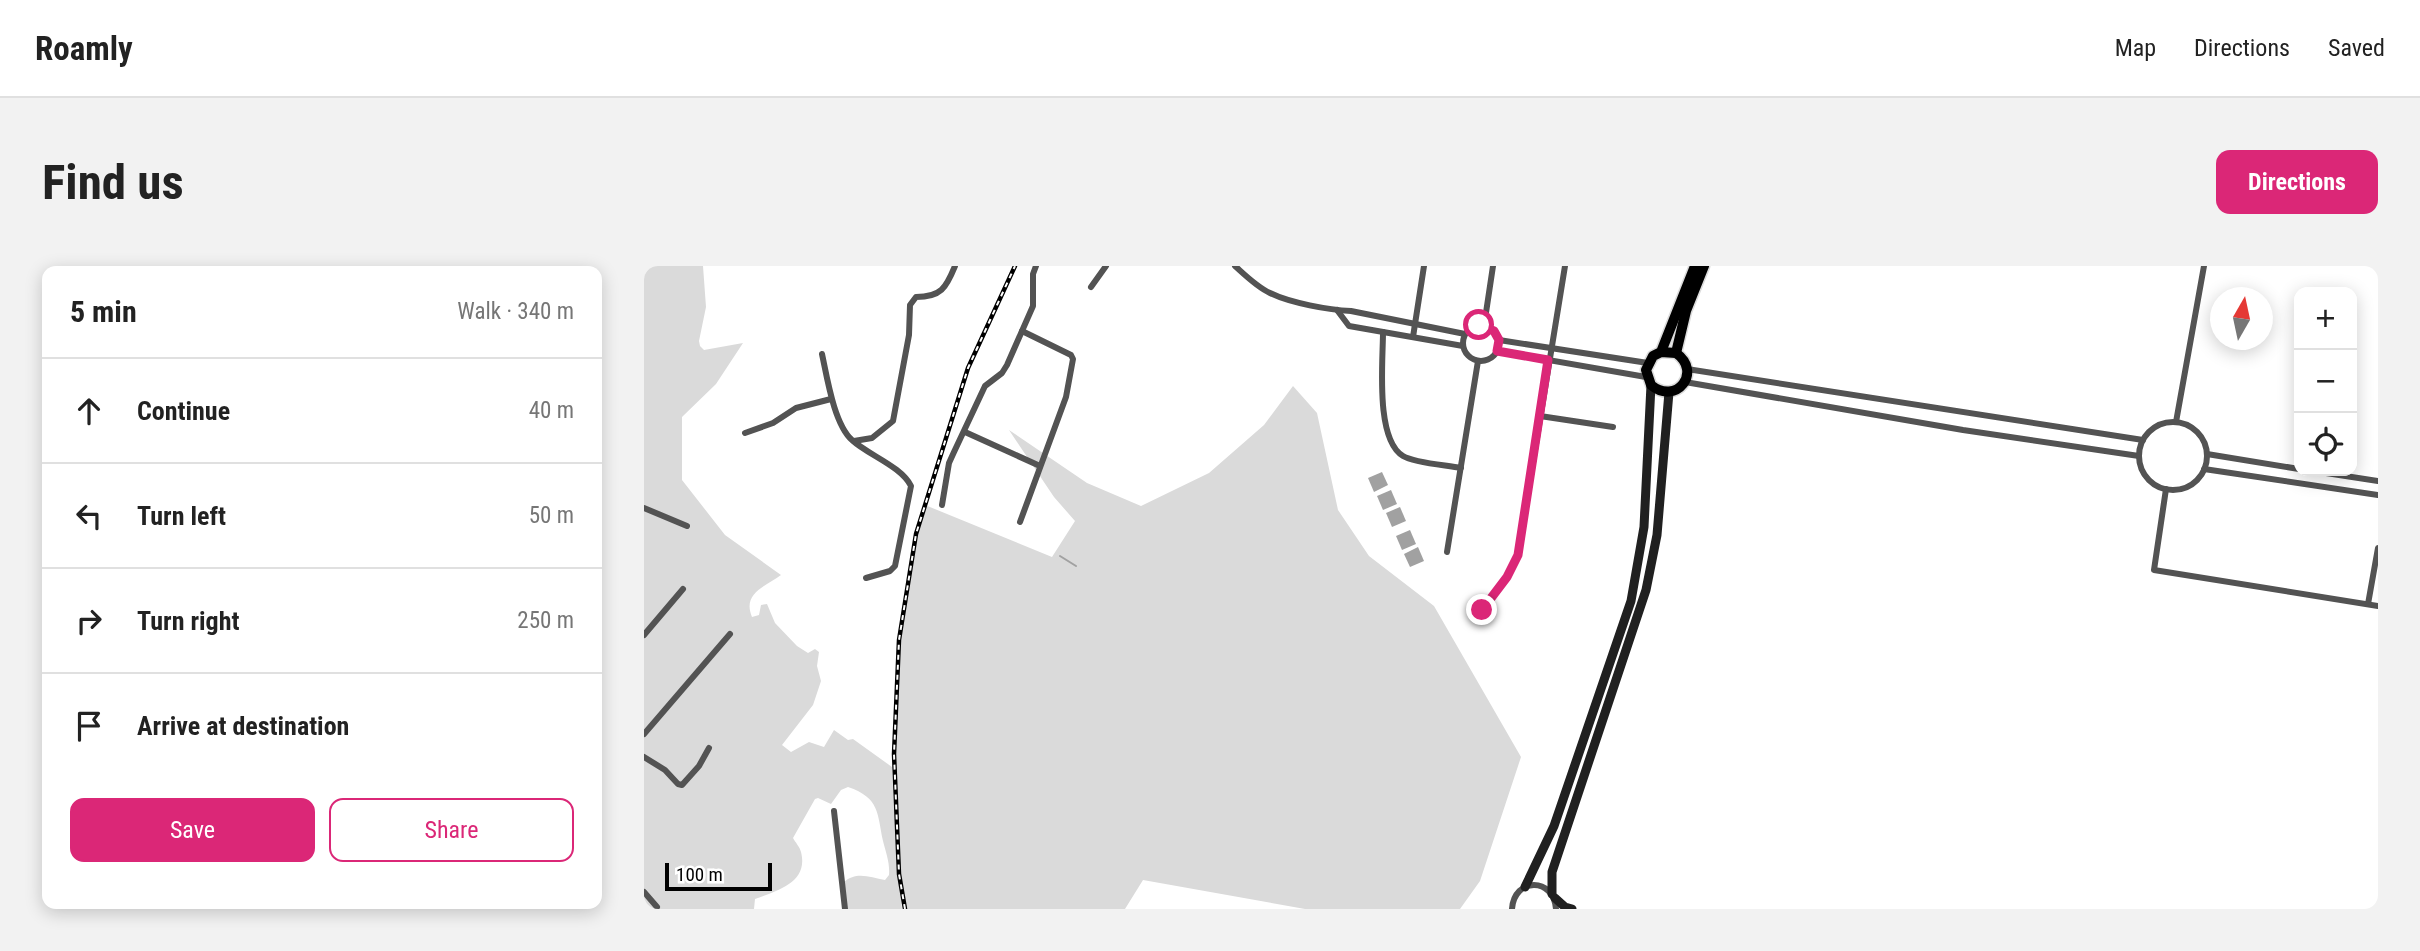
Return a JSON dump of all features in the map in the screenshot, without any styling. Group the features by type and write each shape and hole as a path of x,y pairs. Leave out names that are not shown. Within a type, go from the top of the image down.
{"highway":[{"path":"1661,352 1695,266"},
{"path":"1676,353 1686,311 1704,266"},
{"path":"1661,352 1676,353 1687,369 1685,382 1678,389 1669,392 1656,390 1648,381 1648,363 1653,356 1661,352"}],"street":[{"path":"853,441 873,438 893,421 909,335 911,302 916,297 931,297 940,293 955,266"},
{"path":"942,505 949,463 985,386 1002,373 1033,306 1033,274 1036,266"},
{"path":"1091,287 1106,266"},
{"path":"1235,266 1259,287 1272,294 1337,310 1465,334"},
{"path":"1413,337 1424,266"},
{"path":"1484,326 1493,266"},
{"path":"1482,610 1507,577 1518,555 1564,266"},
{"path":"2176,422 2204,266"},
{"path":"1337,310 1349,326 1463,345"},
{"path":"1484,326 1494,331 1499,340 1497,351 1489,359 1478,360 1468,355 1463,345 1465,334 1473,327 1484,326"},
{"path":"1020,522 1066,397 1073,359 1071,355 1022,331"},
{"path":"1383,332 1382,407 1395,450 1406,458 1461,468"},
{"path":"1499,340 1648,363"},
{"path":"1497,351 1648,381 1644,527 1631,601 1553,826 1525,887 1516,895 1512,909"},
{"path":"822,354 831,399 853,441 870,451 911,486 895,566 892,570 866,578"},
{"path":"1447,552 1478,360"},
{"path":"1687,369 2143,440"},
{"path":"1685,382 1963,430 2139,456"},
{"path":"1556,909 1552,872 1646,590 1657,535 1669,392"},
{"path":"745,433 773,423 796,408 831,399"},
{"path":"1540,416 1613,428"},
{"path":"2176,422 2194,429 2207,454 2199,477 2184,487 2166,489 2150,480 2140,465 2139,456 2143,440 2157,426 2176,422"},
{"path":"965,432 1040,466"},
{"path":"2207,454 2294,468"},
{"path":"2204,468 2378,495"},
{"path":"2346,476 2378,481"},
{"path":"2166,489 2154,570 2378,606"},
{"path":"644,508 687,526"},
{"path":"2368,604 2378,548"},
{"path":"644,635 683,589"},
{"path":"644,734 730,634"},
{"path":"644,757 665,770 678,785 682,785 709,748"},
{"path":"834,811 845,909"},
{"path":"1525,887 1540,886 1565,907 1572,909"},
{"path":"644,892 657,906"}],"shaded area":[{"path":"644,266 703,266 706,307 700,346 704,350 743,343 716,384 682,417 682,480 725,535 781,575 753,596 750,602 752,617 759,615 761,605 767,604 775,623 797,646 808,653 815,649 819,652 817,666 821,681 813,705 782,745 791,752 809,742 824,747 834,730 848,740 853,739 892,767 894,810 895,719 905,596 925,505 1052,557 1075,521 1054,497 1009,430 1087,483 1141,506 1209,473 1264,425 1293,386 1317,413 1338,510 1369,556 1434,606 1521,757 1480,881 1460,909 1305,909 1143,880 1125,909 905,909 899,879 902,909 845,909 844,882 858,876 885,880 889,875 888,858 875,808 866,796 848,787 841,790 831,804 815,799 793,838 801,852 800,871 781,889 755,899 754,909 644,909"},
{"path":"1382,472 1388,485 1374,492 1368,478"},
{"path":"1391,490 1397,504 1383,510 1377,496"},
{"path":"1400,507 1406,521 1392,527 1386,513"},
{"path":"1410,530 1416,544 1402,550 1396,536"},
{"path":"1418,547 1424,561 1410,567 1404,554"}],"waterway":[{"path":"1060,556 1076,566"}],"railway":[{"path":"905,909 899,874 894,754 899,640 916,534 968,368 1015,266"}],"route":[{"path":"1479,325 1489,327 1497,335 1497,351 1548,360 1518,555 1495,596 1482,610"}]}
